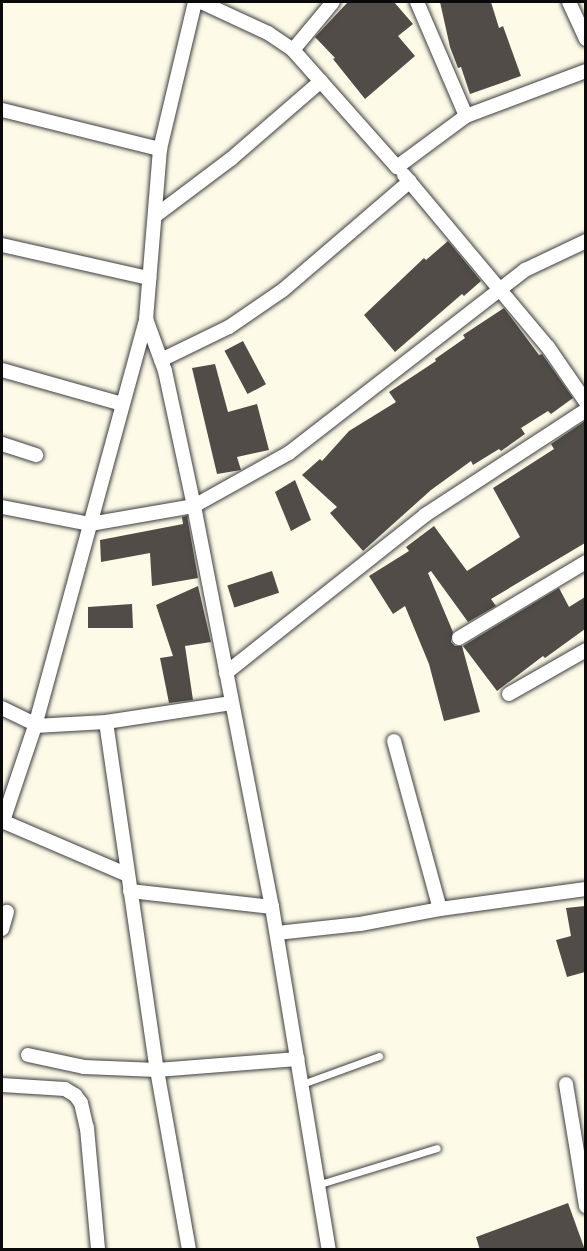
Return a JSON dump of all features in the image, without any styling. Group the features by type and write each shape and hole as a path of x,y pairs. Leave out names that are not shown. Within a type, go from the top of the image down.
{"street":[{"path":"128,875 2,821 35,725 146,319 160,149 195,2"},
{"path":"201,2 267,33 293,50 410,181 500,289 548,347 585,401 425,515 226,673"},
{"path":"293,50 333,2"},
{"path":"417,2 466,116"},
{"path":"569,2 585,39"},
{"path":"397,167 466,116 585,71"},
{"path":"155,216 231,159 321,81"},
{"path":"2,110 160,149"},
{"path":"160,360 229,327 283,290 410,181"},
{"path":"2,507 90,524 194,506 289,453 525,270 585,241"},
{"path":"2,245 149,278"},
{"path":"146,319 160,360 194,506 277,933 320,1184 329,1250"},
{"path":"2,370 122,404"},
{"path":"2,444 36,455"},
{"path":"459,638 585,562"},
{"path":"509,694 585,650"},
{"path":"2,708 35,725 106,722 232,703"},
{"path":"106,722 157,1070 189,1250"},
{"path":"394,741 440,909"},
{"path":"277,933 360,924 440,909 585,889"},
{"path":"130,891 272,907"},
{"path":"2,929 7,912"},
{"path":"28,1055 84,1067 157,1070 298,1059"},
{"path":"566,1084 585,1206"},
{"path":"2,1085 65,1089 75,1095 81,1103 87,1128 98,1250"}],"lane":[{"path":"302,1084 379,1056"},
{"path":"320,1184 437,1148"}],"building":[{"path":"348,2 394,2 413,24 398,36 415,56 365,99 333,59 335,58 315,37"},
{"path":"440,2 491,2 499,28 503,26 521,76 470,94 461,67 458,68 450,47"},
{"path":"448,241 481,281 464,296 462,294 395,352 364,315 424,258 426,260"},
{"path":"504,308 539,355 542,354 573,398 551,414 548,411 521,428 525,434 501,451 499,449 473,465 471,461 431,490 363,551 330,513 337,507 302,475 320,459 322,461 349,431 396,402 389,392 436,361 435,359 465,338 463,335"},
{"path":"243,341 266,384 247,394 224,351"},
{"path":"215,364 228,412 257,404 269,450 237,457 241,470 217,474 192,368"},
{"path":"585,421 585,543 491,599 496,606 468,622 431,571 428,573 453,632 451,642 455,646 462,646 480,712 444,721 429,664 405,606 393,614 369,576 409,551 406,547 434,526 467,571 520,537 493,488 554,449 551,444"},
{"path":"295,480 311,520 291,531 275,492"},
{"path":"187,516 198,578 152,586 150,553 101,562 100,540 183,524 182,517"},
{"path":"272,571 279,593 234,607 227,586"},
{"path":"198,586 211,642 185,646 193,700 169,703 160,658 173,656 156,605"},
{"path":"559,588 569,607 585,597 585,629 545,658 543,656 497,691 463,646"},
{"path":"132,604 133,628 88,628 88,607"},
{"path":"585,906 585,972 567,977 556,940 571,936 566,908"},
{"path":"568,1203 585,1250 480,1250 476,1237"}]}
